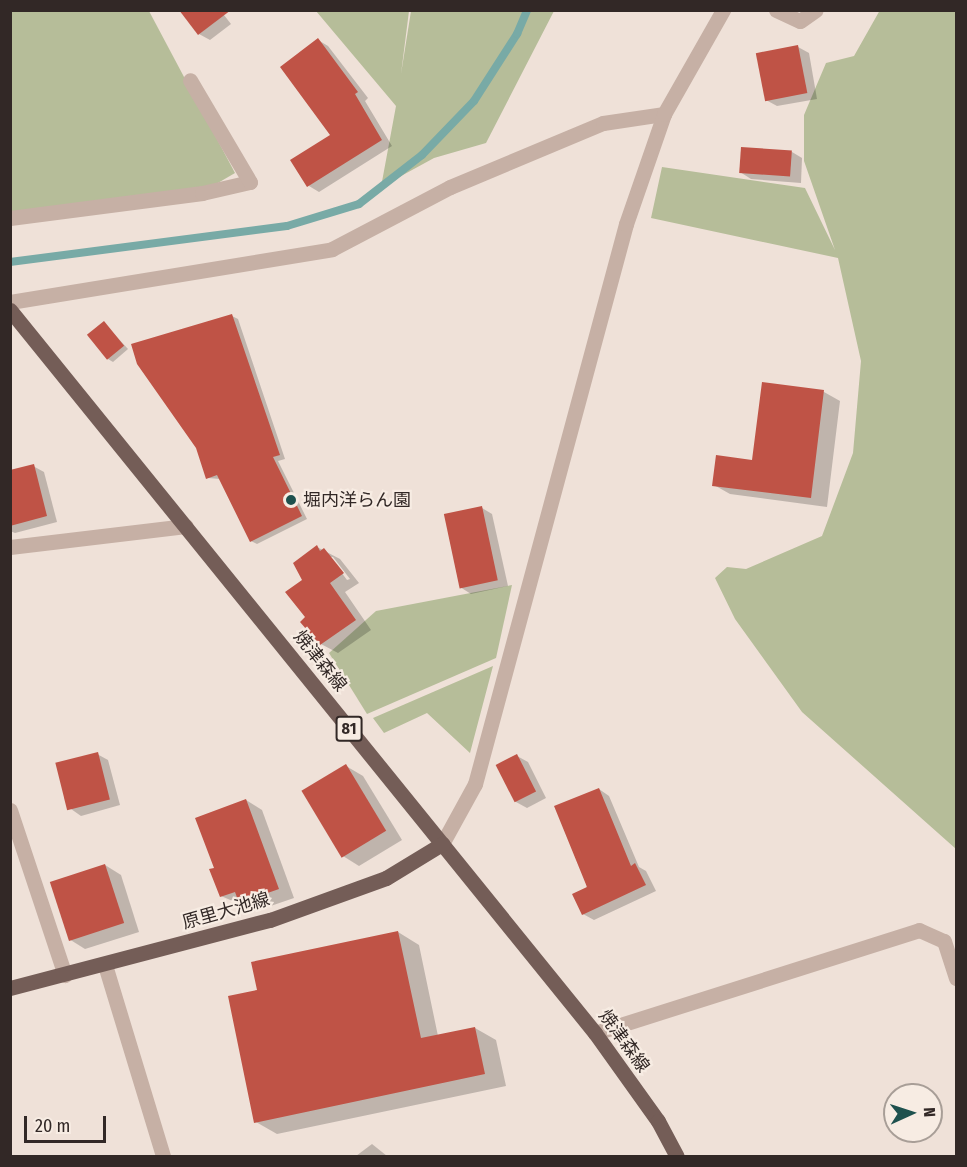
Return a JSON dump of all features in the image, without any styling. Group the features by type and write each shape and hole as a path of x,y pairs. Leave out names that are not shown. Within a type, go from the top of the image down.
{"main road":[{"name":"焼津森線","path":"10,310 596,1033 658,1121 677,1156"},
{"name":"原里大池線","path":"10,988 270,920 386,878 442,844"}],"street":[{"path":"442,844 475,784 626,224 664,114 723,10"},
{"path":"776,10 800,21 816,10"},
{"path":"10,218 202,193 250,182 190,80"},
{"path":"10,302 332,249 450,187 603,123 664,114"},
{"path":"10,547 186,526"},
{"path":"10,810 65,975"},
{"path":"596,1033 919,930 944,941 957,978"},
{"path":"105,965 163,1156"}],"green space":[{"path":"880,10 956,11 956,849 802,712 735,619 715,578 727,567 746,569 822,536 853,453 861,361 838,258 651,218 662,167 805,188 835,250 804,161 804,115 826,63 854,56"},
{"path":"11,11 149,11 235,173 187,201 11,219"},
{"path":"316,11 409,11 401,74 411,11 554,11 486,143 434,158 381,187 396,106"},
{"path":"512,585 496,658 367,714 329,653 376,611"},
{"path":"493,666 470,753 427,713 384,733 373,718"}],"building":[{"path":"179,10 231,10 198,35"},
{"path":"318,38 358,92 355,94 382,140 307,187 290,160 330,135 280,67"},
{"path":"798,45 807,93 765,101 756,53"},
{"path":"741,147 792,151 790,176 739,173"},
{"path":"232,314 280,455 273,457 302,516 250,542 217,475 206,479 196,448 137,364 131,344"},
{"path":"104,321 124,346 107,360 87,335"},
{"path":"762,382 824,390 811,498 712,486 716,455 752,460"},
{"path":"34,464 47,516 10,526 10,470"},
{"path":"482,506 498,580 460,588 444,514"},
{"path":"317,545 320,551 324,548 344,573 330,583 356,620 320,645 300,622 305,617 285,592 302,580 293,563"},
{"path":"98,752 110,800 67,810 55,763"},
{"path":"517,754 536,791 515,802 496,765"},
{"path":"346,764 386,831 342,858 301,791"},
{"path":"599,788 631,866 635,863 646,885 582,915 572,894 587,887 554,806"},
{"path":"246,799 279,889 239,903 235,892 220,897 209,869 214,868 195,818"},
{"path":"105,864 124,923 69,941 50,882"},
{"path":"398,931 421,1038 475,1027 485,1074 254,1123 228,996 257,990 251,962"}],"waterway":[{"path":"10,262 287,226 359,204 422,155 474,101 517,34 527,10"}],"place":[{"name":"堀内洋らん園","path":"291,500"}]}
